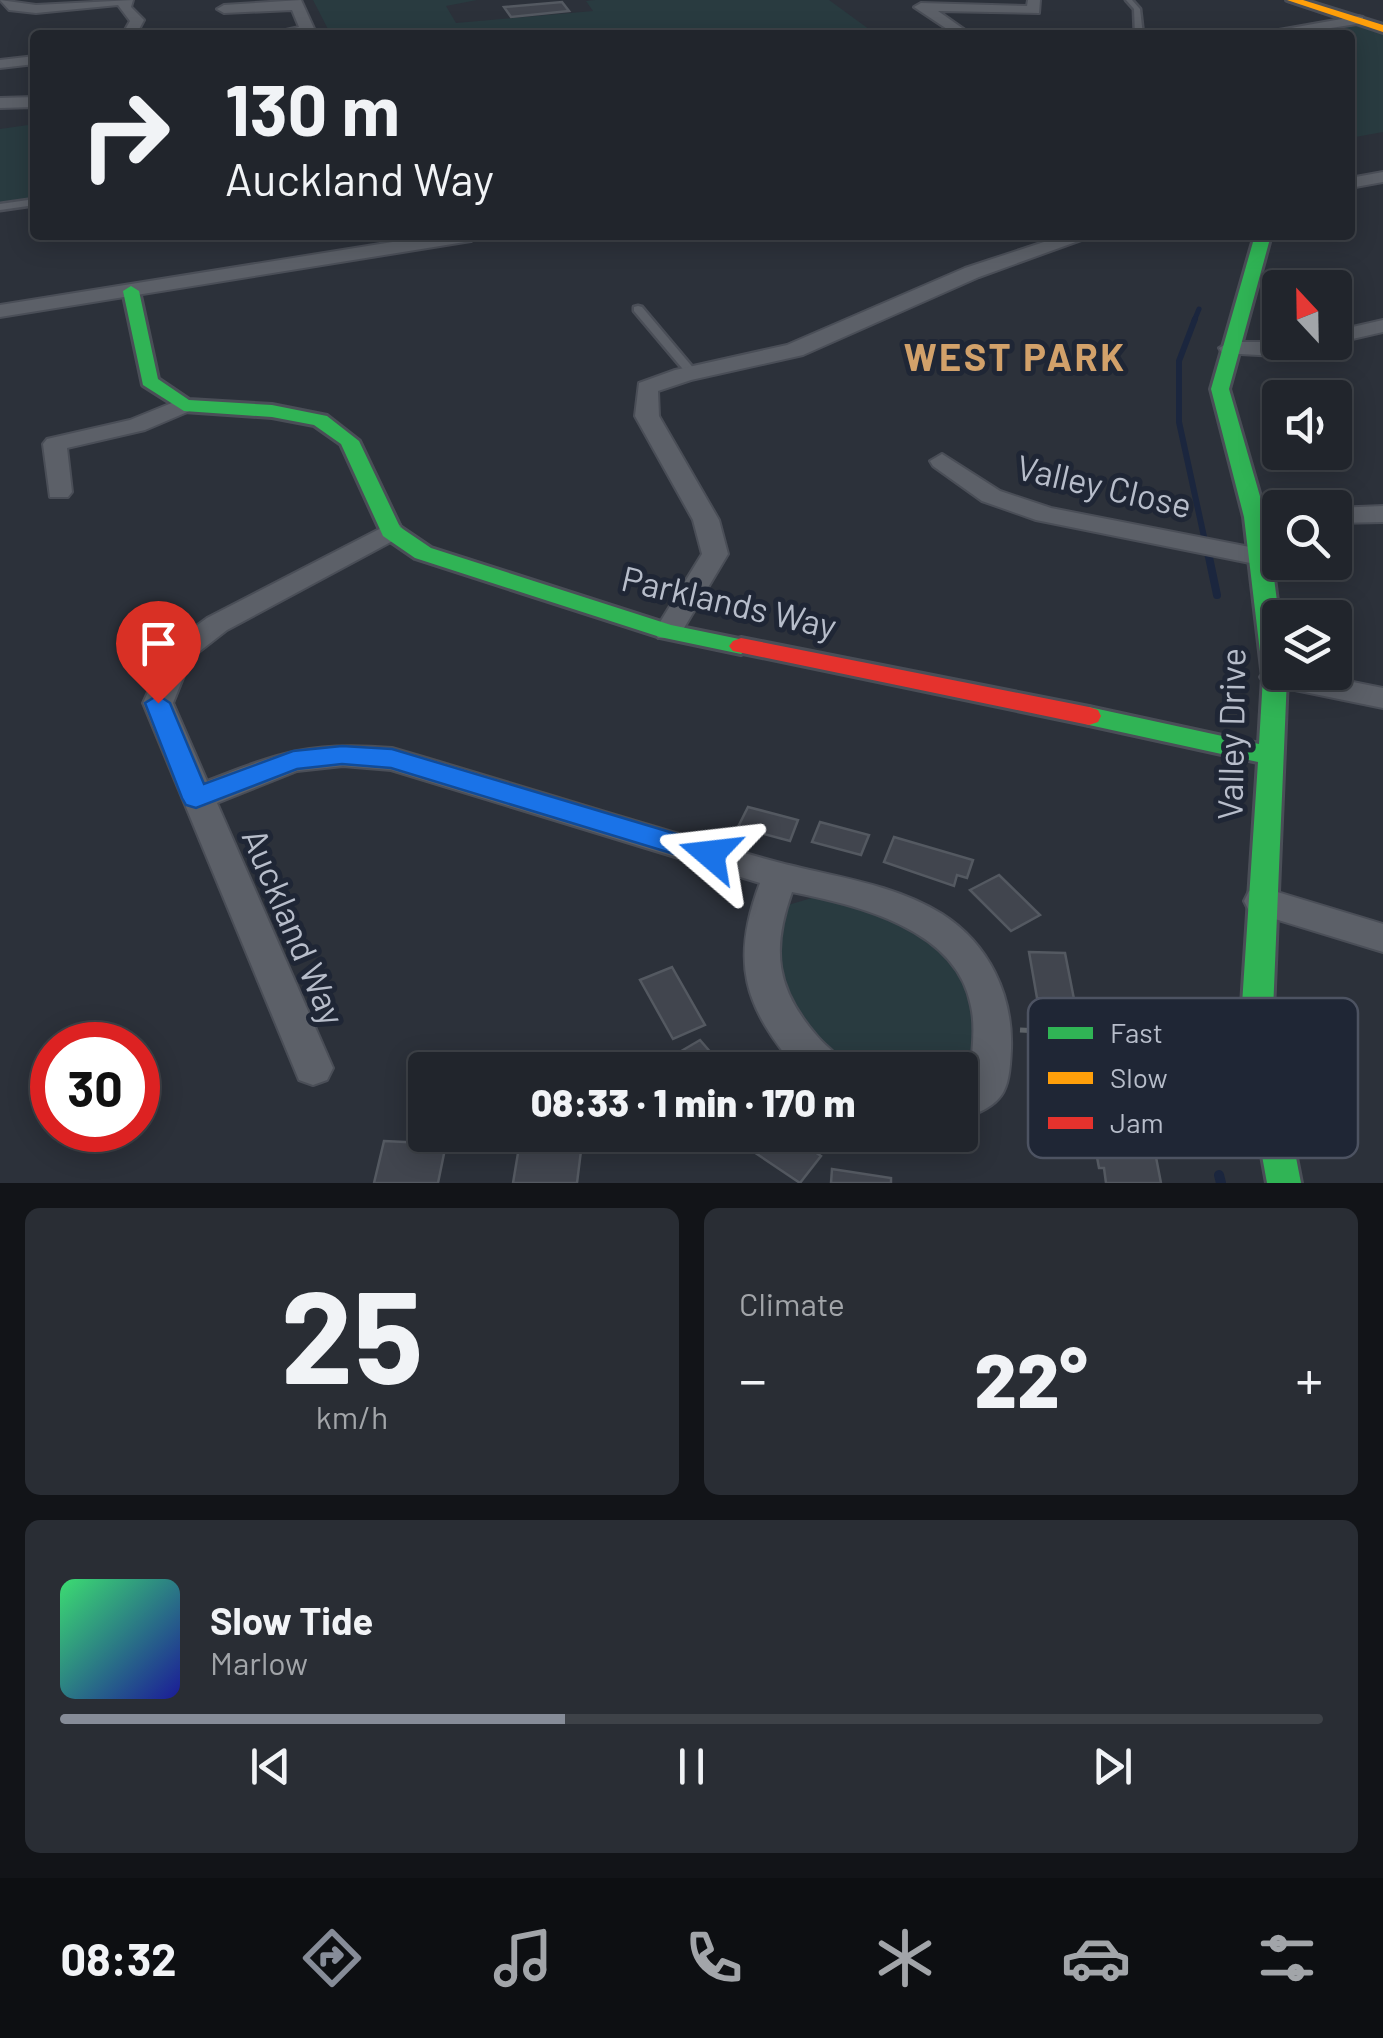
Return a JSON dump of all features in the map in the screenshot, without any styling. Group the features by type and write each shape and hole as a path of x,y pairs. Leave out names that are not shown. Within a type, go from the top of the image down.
{"street":[{"path":"7,0 14,7 36,8 125,0 124,8 138,20 132,30"},
{"path":"1292,0 1383,29"},
{"path":"917,3 1034,10 1034,1"},
{"path":"224,9 296,3 308,30"},
{"path":"917,3 958,30"},
{"path":"1291,30 1358,20"},
{"path":"0,52 0,65 30,61"},
{"path":"0,103 30,102"},
{"path":"1355,182 1383,177"},
{"path":"0,311 441,240"},
{"path":"668,632 715,554 706,520 647,416 647,388 691,372 791,352 861,326 969,274 1068,240"},
{"name":"Valley Drive","path":"1262,240 1220,389 1262,501"},
{"path":"130,291 150,381 184,405"},
{"path":"1352,332 1383,326"},
{"path":"1230,348 1262,349"},
{"path":"58,492 55,444 137,425 184,405 272,411 320,420 349,441 391,531"},
{"name":"Valley Close","path":"942,460 991,496 1045,515 1260,557"},
{"path":"1352,515 1383,514"},
{"name":"Parklands Way","path":"391,531 423,553 668,632 941,684 1270,756"},
{"name":"Auckland Way","path":"313,1068 158,703 179,653 217,624 391,531"},
{"name":"Valley Drive","path":"1262,547 1266,600"},
{"name":"Valley Drive","path":"1257,998 1275,690"},
{"path":"1342,690 1383,698"},
{"path":"196,798 293,760 342,755 392,758 780,876 859,892 899,906 928,921 966,958 990,1002 990,1085 978,1092"},
{"path":"780,876 761,922 763,990 790,1033 810,1052"},
{"path":"1261,900 1383,938"},
{"name":"Valley Drive","path":"1279,1158 1284,1183"}],"lane":[{"path":"1129,1 1137,8 1139,30"},
{"path":"0,207 30,203"},
{"path":"638,310 691,372"}],"path":[{"path":"1010,1030 1028,1031"}],"shaded area":[{"path":"313,0 477,0 446,6 456,23 593,11 586,1 595,0 829,0 870,30 328,30"},
{"path":"1355,22 1383,32 1383,132 1355,137 1355,30 1304,30"},
{"path":"30,125 30,201 0,204 0,129"},
{"path":"818,896 908,920 950,957 977,1004 973,1052 831,1052 804,1027 773,969 785,906"}],"building":[{"path":"562,2 569,11 511,17 504,7"},
{"path":"748,807 798,820 790,841 738,827"},
{"path":"820,822 869,835 861,855 812,842"},
{"path":"894,837 973,860 967,878 957,875 954,886 884,862"},
{"path":"999,875 1040,915 1011,931 970,890"},
{"path":"1029,952 1065,953 1074,998 1037,998"},
{"path":"672,967 705,1025 673,1039 640,980"},
{"path":"700,1040 710,1052 680,1052"},
{"path":"384,1141 408,1142 408,1152 444,1152 438,1183 374,1183"},
{"path":"518,1152 581,1152 577,1183 513,1183"},
{"path":"754,1152 815,1152 821,1156 800,1183"},
{"path":"1097,1158 1156,1158 1161,1183 1106,1183 1104,1168 1099,1168"},
{"path":"832,1169 891,1178 891,1183 831,1183"}],"waterway":[{"path":"1194,321 1199,309"},
{"path":"1195,319 1179,361 1179,422 1206,546"},
{"path":"1206,543 1217,595"},
{"path":"1219,1175 1221,1183"}],"traffic: fast":[{"path":"1258,998 1275,677 1255,517 1220,389 1262,240"},
{"path":"131,291 149,381 184,405 272,411 320,420 349,441 391,531 423,553 668,632 741,646"},
{"path":"1089,716 1270,756"},
{"path":"1279,1158 1284,1183"}],"traffic: slow":[{"path":"1292,0 1383,29"}],"traffic: jam":[{"path":"741,646 1089,716"}],"district":[{"name":"WEST PARK","path":"1015,358"}],"route":[{"path":"158,703 196,798 293,760 342,755 392,758 710,854"}]}
